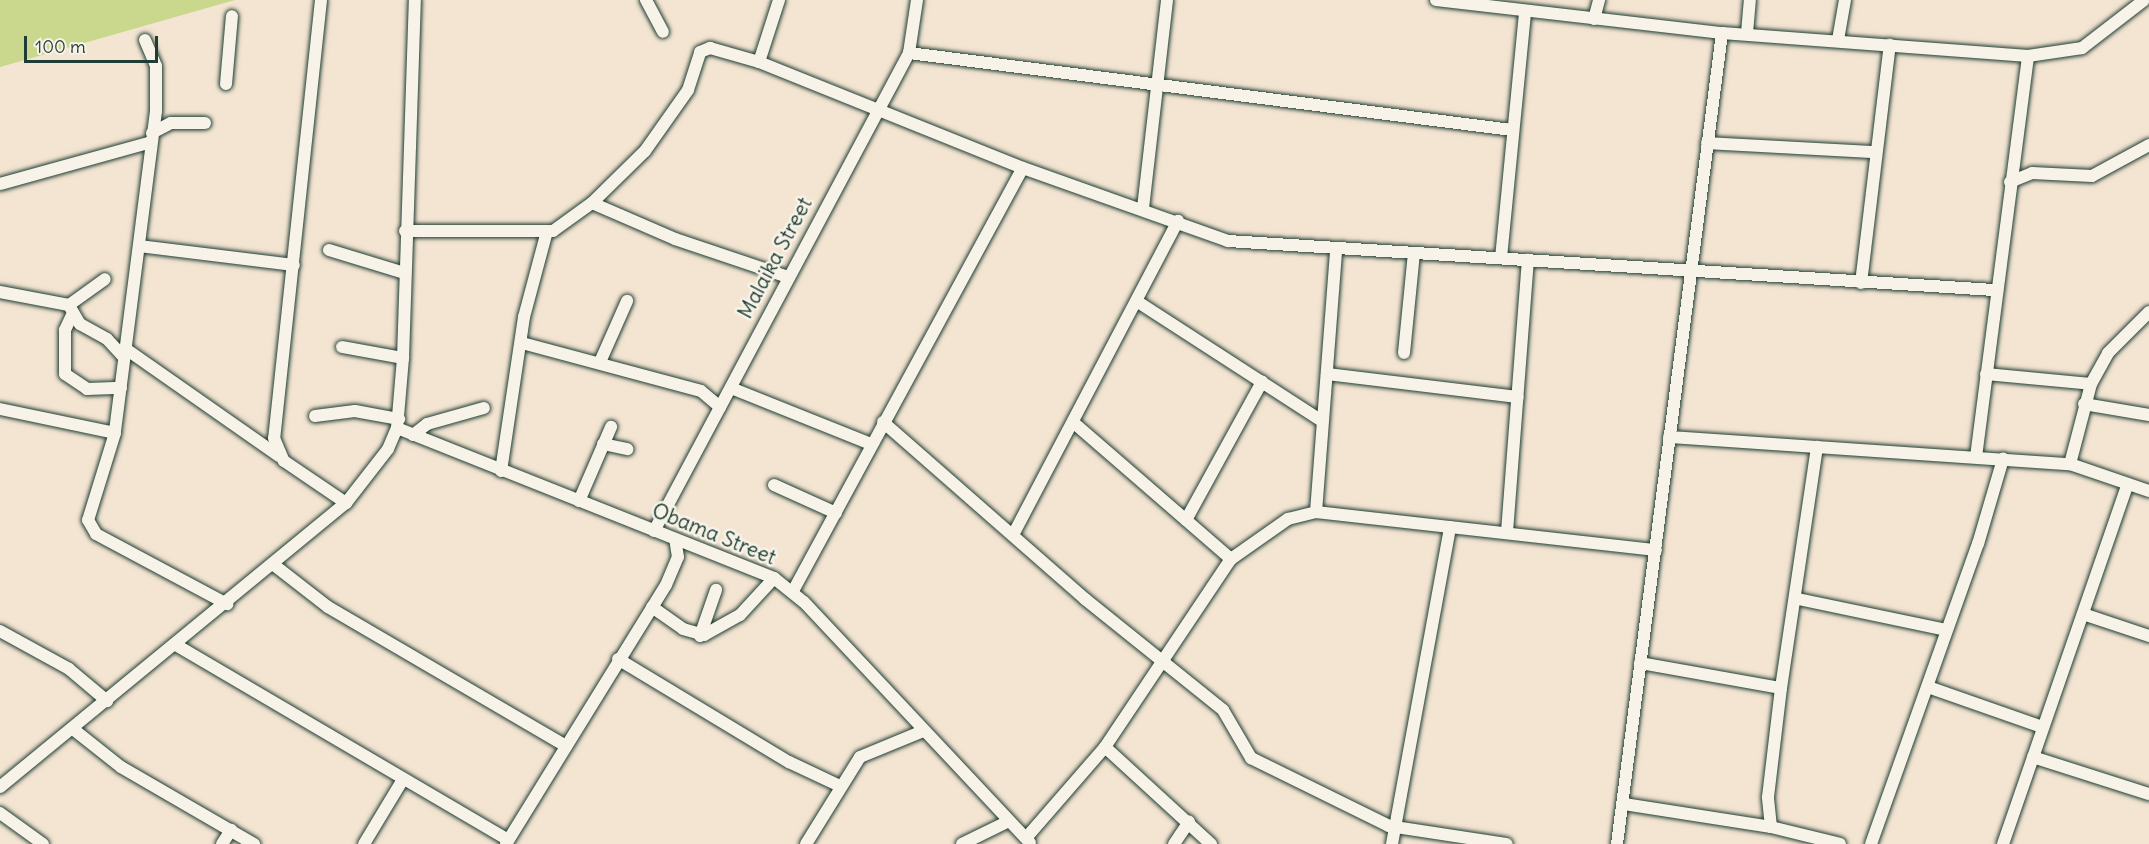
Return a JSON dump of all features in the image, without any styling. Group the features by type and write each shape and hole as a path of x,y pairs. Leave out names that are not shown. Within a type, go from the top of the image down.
{"street":[{"path":"280,457 274,438 321,0"},
{"path":"0,787 228,604 346,503 371,476 398,424 403,358 405,231 416,0"},
{"path":"646,0 663,32"},
{"path":"759,62 779,0"},
{"name":"Malaika Street","path":"654,531 729,390 785,276 880,110 909,53 917,0"},
{"path":"1143,208 1155,85 1167,0"},
{"path":"1436,0 1510,5 1525,12 1722,33 1747,33 2028,56 2082,48 2144,0"},
{"path":"1594,18 1599,0"},
{"path":"1747,33 1750,0"},
{"path":"1838,40 1845,0"},
{"path":"1501,258 1525,12"},
{"path":"226,84 232,16"},
{"path":"1617,844 1624,804 1640,663 1722,33"},
{"path":"145,40 157,78 139,246 115,433 90,528 228,604"},
{"path":"1861,283 1875,152 1890,45"},
{"path":"405,231 546,235 592,203 671,117 688,90 700,52 710,48 759,62 1023,168 1178,220 1228,241 1336,252 1414,253 1501,258 1995,290"},
{"path":"909,53 1512,130"},
{"path":"1976,457 1995,290 2028,56"},
{"path":"0,184 151,138 171,123 205,123"},
{"path":"1707,143 1875,152"},
{"path":"2010,182 2032,172 2092,176 2149,144"},
{"path":"793,591 1023,168"},
{"path":"592,203 675,239 785,276"},
{"path":"1012,535 1138,302 1178,220"},
{"path":"501,471 522,343 546,235"},
{"path":"139,246 294,265"},
{"path":"329,250 404,273"},
{"path":"1316,512 1336,252"},
{"path":"1404,353 1414,253"},
{"path":"1508,532 1528,260"},
{"path":"105,279 70,310 65,330 65,374 87,389 121,388"},
{"path":"0,292 70,310 125,353 346,503"},
{"path":"600,362 627,301"},
{"path":"1138,302 1322,421"},
{"path":"2070,464 2091,384 2108,353 2149,312"},
{"path":"522,343 600,362 711,395 729,390 871,444"},
{"path":"342,348 403,358"},
{"path":"1327,374 1518,397"},
{"path":"1986,374 2091,384"},
{"path":"1186,520 1262,382"},
{"path":"711,395 720,407"},
{"path":"2084,404 2149,415"},
{"path":"412,435 434,422 484,408"},
{"path":"0,410 115,433"},
{"name":"Obama Street","path":"315,416 355,411 398,424 412,435 774,578 793,591 1028,841"},
{"path":"883,422 1012,535 1162,662 1223,710 1251,758 1395,827 1507,844"},
{"path":"1074,423 1231,559"},
{"path":"579,501 611,428"},
{"path":"1669,437 2070,464 2149,491"},
{"path":"603,444 627,449"},
{"path":"1771,827 1768,797 1781,688 1798,599 1817,447"},
{"path":"1871,844 1928,687 2003,459"},
{"path":"2003,844 2128,484"},
{"path":"774,485 836,513"},
{"path":"1028,841 1105,747 1231,559 1269,527 1316,512 1656,550"},
{"path":"1392,844 1450,527"},
{"path":"675,539 678,557"},
{"path":"176,645 507,842 618,659 652,608 678,557 694,546"},
{"path":"274,565 328,607 566,746"},
{"path":"700,636 740,615 774,578"},
{"path":"700,636 716,590"},
{"path":"1798,599 1946,630"},
{"path":"652,608 700,636"},
{"path":"2083,614 2149,636"},
{"path":"0,631 69,669 108,701"},
{"path":"618,659 789,762 840,786"},
{"path":"1640,663 1781,688"},
{"path":"1928,687 2042,727"},
{"path":"73,729 121,767 254,844"},
{"path":"806,844 860,757 923,731"},
{"path":"1105,747 1211,844"},
{"path":"2033,757 2149,794"},
{"path":"364,844 402,781"},
{"path":"1624,804 1771,827 1840,844"},
{"path":"0,813 43,844"},
{"path":"962,844 1009,821"},
{"path":"1174,844 1189,822"},
{"path":"222,844 231,830"}],"green space":[{"path":"0,0 235,0 0,67"}]}
